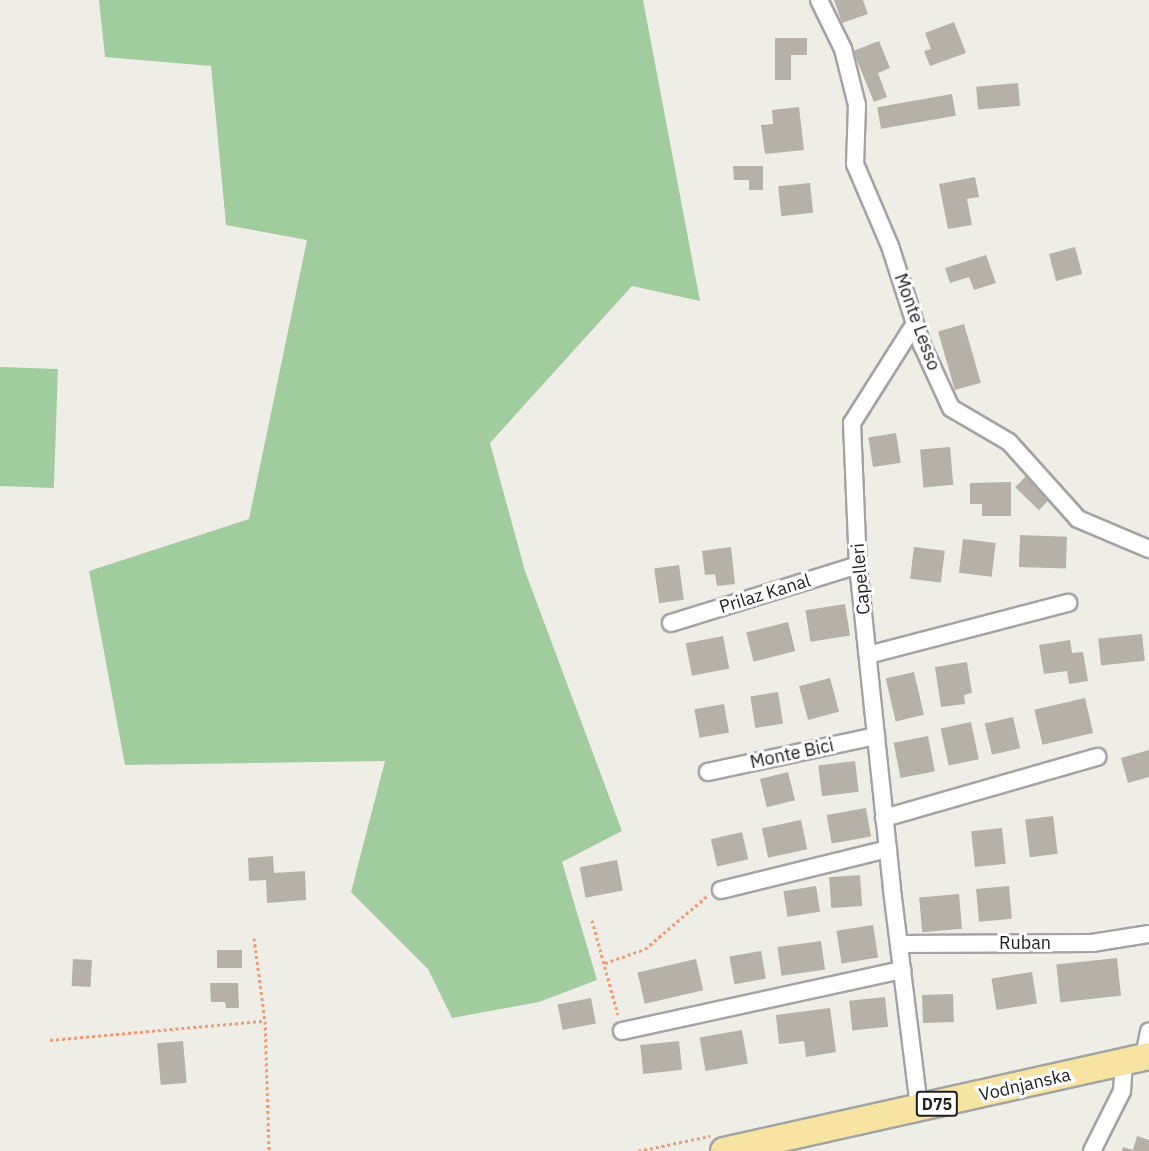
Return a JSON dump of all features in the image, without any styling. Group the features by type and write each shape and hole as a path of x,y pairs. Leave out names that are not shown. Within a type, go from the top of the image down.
{"main road":[{"name":"Vodnjanska","path":"724,1151 1139,1059"}],"street":[{"name":"Monte Lesso","path":"819,0 843,49 857,105 855,164 890,246 914,325 951,408 1009,442 1078,519 1149,549"},
{"name":"Capelleri","path":"914,325 852,423 858,565 884,818 920,1108"},
{"name":"Prilaz Kanal","path":"671,623 858,565"},
{"path":"868,655 1068,603"},
{"name":"Monte Bici","path":"708,772 876,736"},
{"path":"884,818 1097,757"},
{"path":"722,890 888,849"},
{"name":"Ruban","path":"899,944 1092,943 1149,934"},
{"path":"622,1031 902,970"},
{"path":"1092,1151 1139,1059 1149,1032"}],"path":[{"path":"605,963 645,949 700,899 722,890"},
{"path":"592,920 622,1031"},
{"path":"254,938 265,1021 270,1151"},
{"path":"50,1040 265,1021"}],"green space":[{"path":"99,0 643,0 700,301 632,286 490,443 525,571 622,831 562,862 597,980 539,1002 452,1018 428,969 351,892 385,761 125,765 89,571 249,519 307,240 226,225 211,66 105,57"},
{"path":"0,367 58,369 54,488 0,486"}],"building":[{"path":"834,0 863,0 868,14 842,23"},
{"path":"954,22 966,53 930,66 924,51 931,49 925,33"},
{"path":"775,38 807,38 807,55 791,55 791,80 775,80"},
{"path":"879,41 890,68 878,73 887,97 874,102 853,51"},
{"path":"1018,83 1020,106 978,110 976,87"},
{"path":"952,94 956,116 881,129 877,107"},
{"path":"799,107 804,150 765,154 761,125 773,124 772,110"},
{"path":"733,166 763,166 763,190 749,190 749,180 734,180"},
{"path":"975,177 979,197 967,199 972,225 948,229 939,184"},
{"path":"810,183 813,213 781,216 778,186"},
{"path":"1075,247 1082,274 1056,281 1049,254"},
{"path":"986,255 996,283 974,290 969,277 950,283 945,268"},
{"path":"964,324 981,383 955,390 938,331"},
{"path":"896,433 901,463 873,467 868,437"},
{"path":"950,447 953,485 923,487 920,450"},
{"path":"1027,475 1051,498 1039,510 1015,487"},
{"path":"1011,482 1011,516 982,516 982,504 970,504 970,483"},
{"path":"1020,535 1067,537 1066,569 1019,567"},
{"path":"963,539 996,543 992,577 959,573"},
{"path":"731,547 735,584 717,586 715,574 705,575 702,551"},
{"path":"914,547 945,551 941,583 910,579"},
{"path":"679,565 684,600 659,603 654,568"},
{"path":"845,604 850,636 810,642 805,610"},
{"path":"788,622 795,651 754,662 746,632"},
{"path":"1142,634 1145,661 1101,665 1098,639"},
{"path":"723,636 729,668 692,676 686,643"},
{"path":"1070,640 1072,653 1083,652 1088,681 1069,684 1067,671 1044,674 1039,645"},
{"path":"967,662 972,693 964,695 965,704 941,707 935,667"},
{"path":"914,672 924,715 896,721 886,679"},
{"path":"830,678 839,712 808,720 799,686"},
{"path":"778,692 783,724 755,728 750,696"},
{"path":"1085,698 1093,733 1042,745 1034,710"},
{"path":"724,704 729,733 699,738 694,709"},
{"path":"1013,717 1020,748 992,755 985,724"},
{"path":"971,722 979,759 949,766 941,728"},
{"path":"928,736 935,771 901,778 894,743"},
{"path":"1149,750 1149,777 1128,783 1121,758"},
{"path":"855,761 859,792 822,796 818,766"},
{"path":"788,772 795,800 767,807 760,779"},
{"path":"866,808 871,837 832,844 827,815"},
{"path":"1053,816 1058,854 1030,857 1025,819"},
{"path":"801,820 807,849 768,858 762,828"},
{"path":"1002,828 1006,864 975,867 971,831"},
{"path":"742,832 748,859 717,866 711,839"},
{"path":"273,856 274,873 305,871 306,900 267,903 266,880 249,881 248,858"},
{"path":"617,860 623,890 586,898 580,867"},
{"path":"860,875 862,906 831,908 829,877"},
{"path":"816,886 820,912 787,917 783,891"},
{"path":"1009,886 1012,919 979,922 976,889"},
{"path":"959,894 962,929 922,932 919,897"},
{"path":"873,925 878,958 842,963 836,931"},
{"path":"821,941 825,970 781,976 777,947"},
{"path":"217,950 242,950 242,968 217,968"},
{"path":"761,951 766,979 734,984 729,957"},
{"path":"1117,958 1121,996 1060,1002 1056,964"},
{"path":"73,959 92,960 91,987 72,986"},
{"path":"696,959 703,990 645,1004 638,972"},
{"path":"1032,972 1037,1004 997,1010 992,978"},
{"path":"210,983 238,983 239,1008 226,1008 225,1002 211,1002"},
{"path":"953,994 954,1022 923,1023 922,995"},
{"path":"885,997 888,1027 852,1031 849,1001"},
{"path":"591,998 596,1024 563,1030 558,1004"},
{"path":"830,1008 836,1052 806,1057 804,1041 779,1044 776,1015"},
{"path":"742,1030 748,1063 706,1071 700,1037"},
{"path":"183,1041 187,1083 161,1085 157,1043"},
{"path":"679,1041 682,1070 643,1074 640,1045"},
{"path":"1137,1136 1149,1140 1149,1151 1122,1151 1123,1147 1133,1150"}]}
